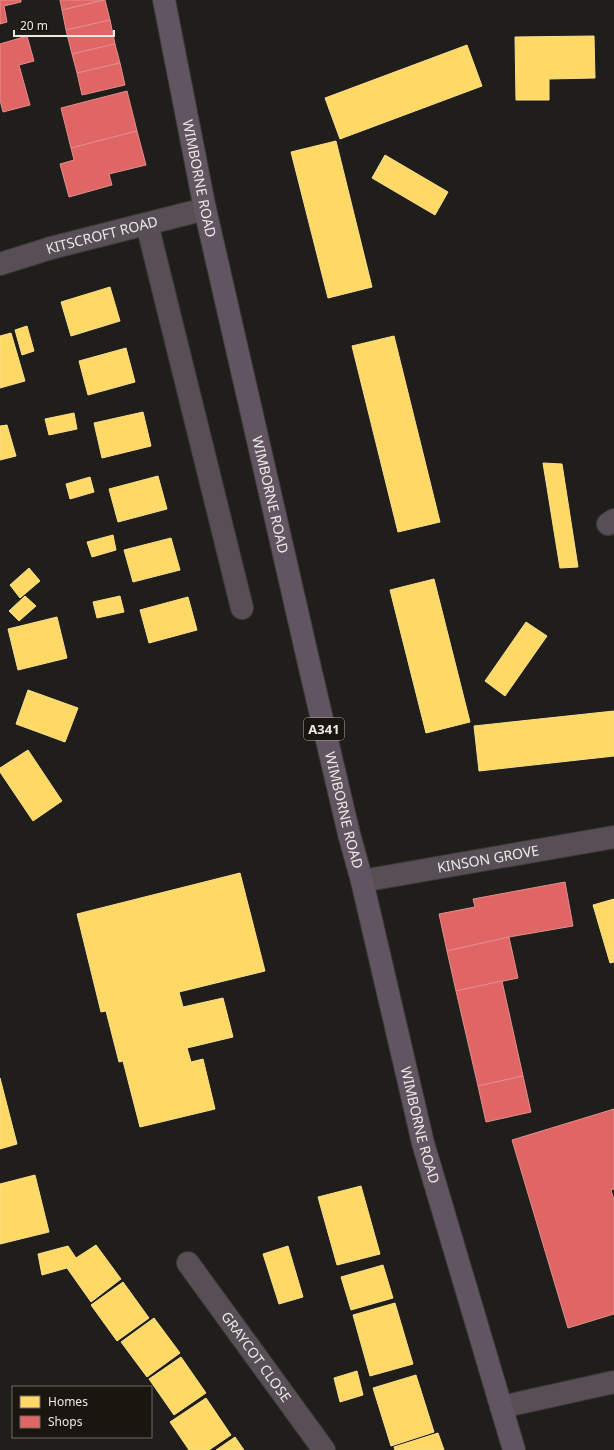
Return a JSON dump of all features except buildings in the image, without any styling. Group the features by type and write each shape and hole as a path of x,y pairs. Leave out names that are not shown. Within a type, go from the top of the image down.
{"main road":[{"name":"WIMBORNE ROAD","path":"164,0 205,209 312,676 349,834 362,881 423,1143 514,1450"}],"street":[{"name":"KITSCROFT ROAD","path":"0,264 51,248 205,209"},
{"path":"147,224 242,608"},
{"name":"KINSON GROVE","path":"362,881 614,837"},
{"name":"GRAYCOT CLOSE","path":"188,1263 324,1450"},
{"path":"501,1407 614,1382"}]}
